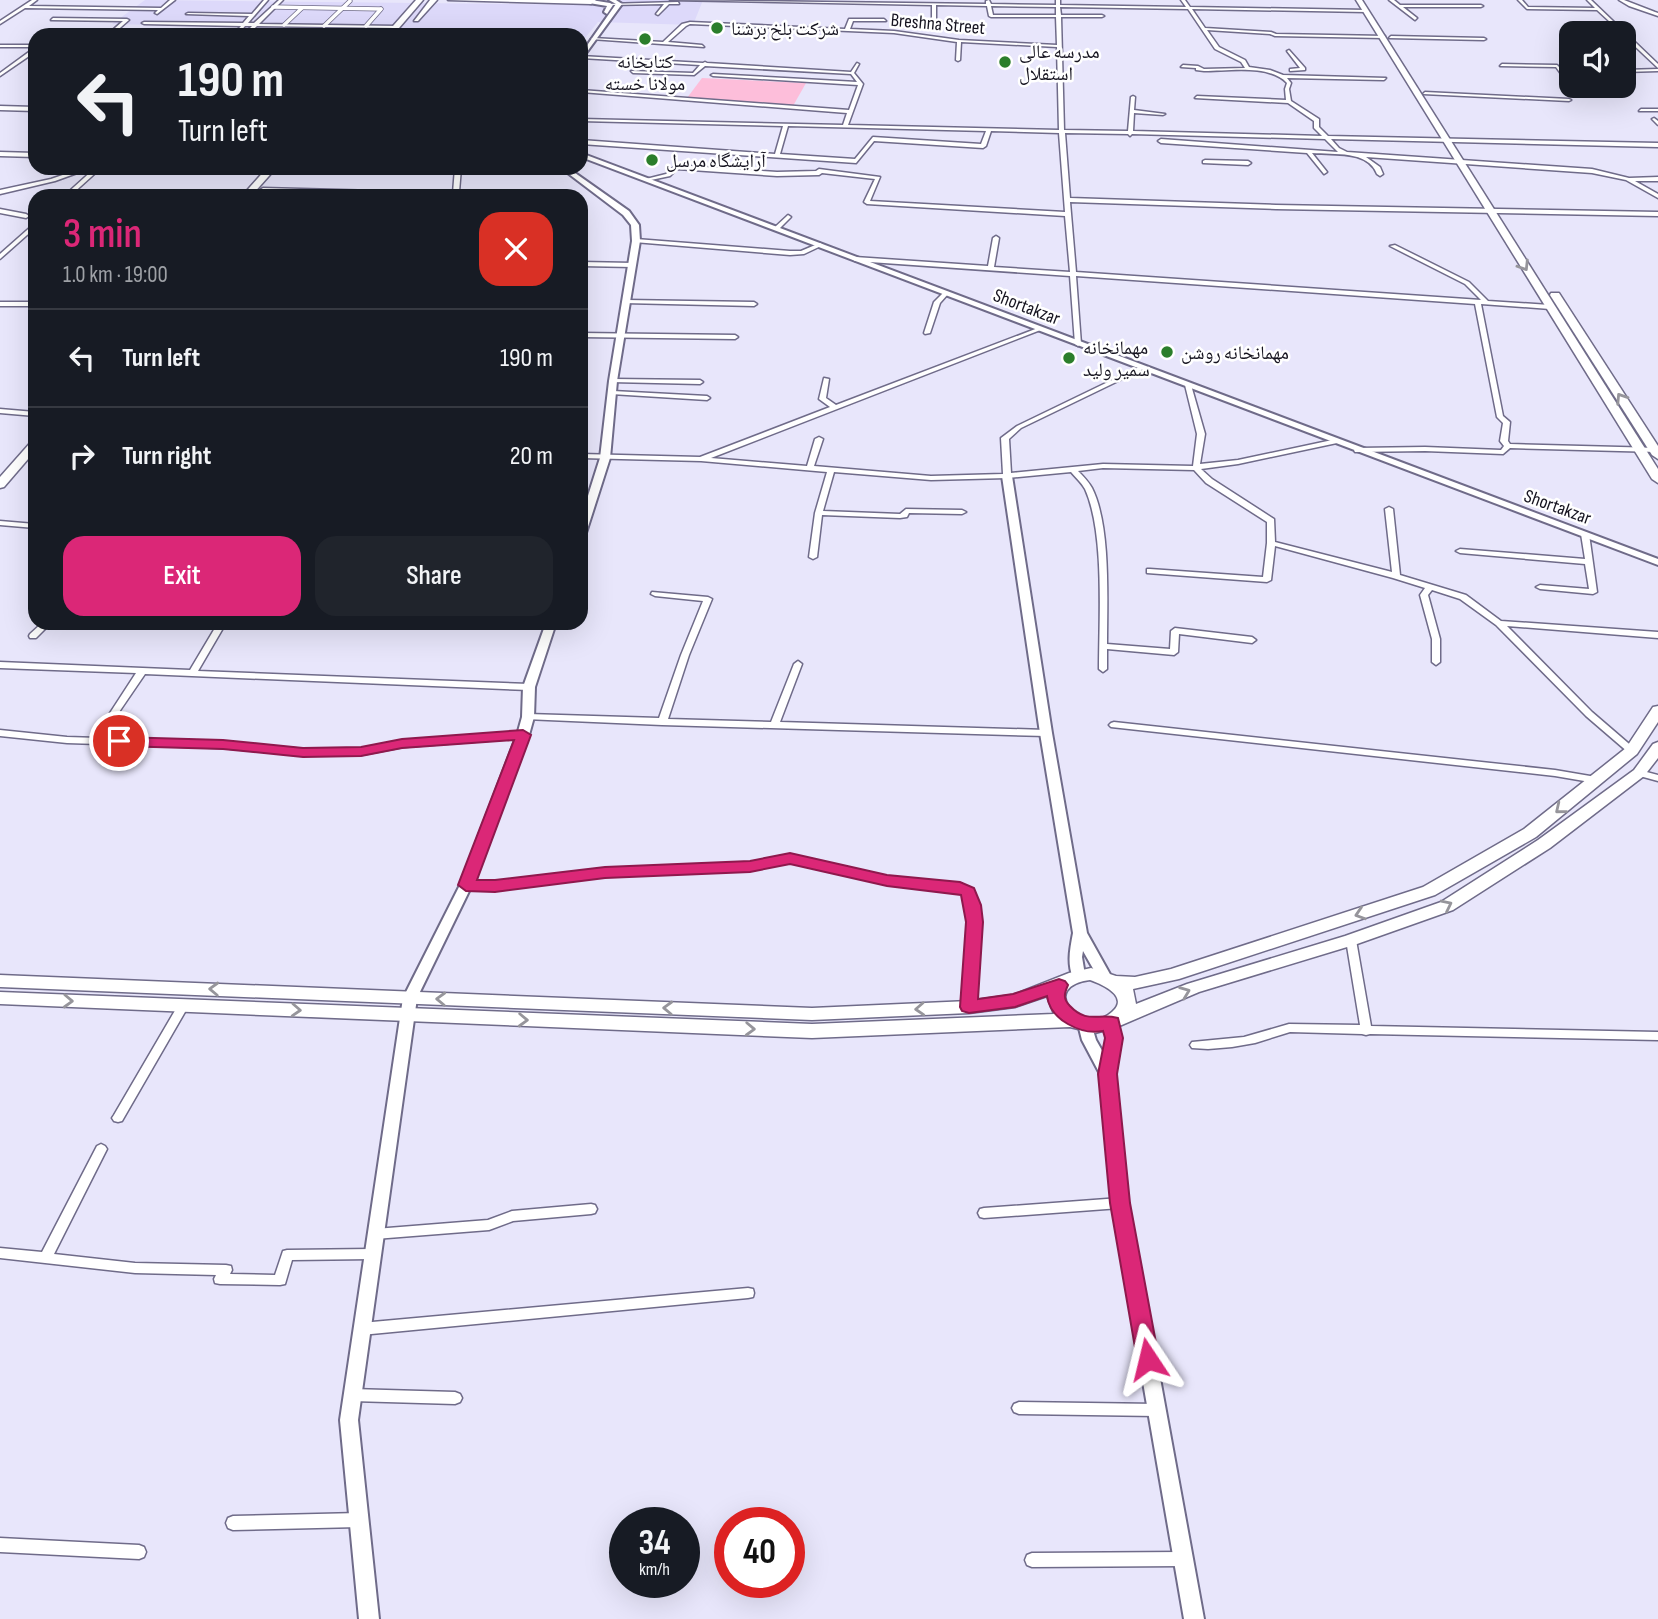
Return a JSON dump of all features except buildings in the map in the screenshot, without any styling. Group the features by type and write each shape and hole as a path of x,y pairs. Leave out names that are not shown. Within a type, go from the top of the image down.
{"main road":[{"path":"397,27 421,0"},
{"path":"410,28 434,0"},
{"path":"450,0 592,1"},
{"path":"1359,0 1366,6 1424,93 1450,140"},
{"path":"1387,37 1489,210 1658,479"},
{"path":"0,108 28,109"},
{"path":"0,115 28,116"},
{"path":"1464,164 1500,210 1657,452"},
{"path":"252,189 266,175"},
{"path":"264,189 276,175"},
{"path":"0,470 28,439"},
{"path":"0,484 28,452"},
{"path":"0,998 184,1005 409,1006 812,1014 969,1007 1015,1000 1059,985 1078,975 1135,982 1173,975 1429,891 1530,833 1632,751 1658,710"},
{"path":"0,981 812,1031 1116,1020 1193,988 1351,940 1447,906 1545,844 1639,773 1658,747"},
{"path":"1110,979 1124,990 1128,999 1127,1009 1116,1020"},
{"path":"1059,985 1055,994 1057,1003 1078,1022"}],"street":[{"path":"0,23 35,0"},
{"path":"173,0 144,23 397,27"},
{"path":"243,28 266,0"},
{"path":"253,28 281,0"},
{"path":"1026,0 988,0 988,6 992,16 1102,16"},
{"path":"1183,0 1217,48 1243,61 1250,69"},
{"path":"1391,0 1415,19"},
{"path":"1520,0 1527,8 1599,9"},
{"path":"1589,0 1612,21"},
{"path":"1621,0 1633,8 1647,9 1658,15"},
{"path":"324,26 350,1"},
{"path":"592,1 988,6 1058,4 1187,9 1366,6"},
{"path":"588,47 612,2"},
{"path":"588,37 612,2"},
{"path":"659,14 670,2"},
{"path":"1058,4 1062,132 1078,344"},
{"path":"934,5 934,23"},
{"path":"1399,6 1481,6"},
{"path":"24,7 161,9"},
{"path":"273,7 381,9 366,26"},
{"path":"284,25 302,8"},
{"path":"117,28 141,9"},
{"path":"188,14 254,15"},
{"path":"53,19 127,20"},
{"path":"847,30 851,20 884,20"},
{"name":"Breshna Street","path":"665,43 687,24 894,32 959,41 1060,46"},
{"path":"1205,29 1275,35 1484,39"},
{"path":"593,39 702,46"},
{"path":"958,60 959,41"},
{"path":"1636,45 1658,68"},
{"path":"0,46 28,48"},
{"path":"1183,66 1199,66 1198,69 1204,70 1303,70 1299,61 1289,51"},
{"path":"0,75 28,53"},
{"path":"588,58 852,73 861,84"},
{"path":"633,72 694,74 705,64"},
{"path":"852,73 858,64"},
{"path":"1502,65 1556,66 1559,69"},
{"path":"1636,70 1658,68"},
{"path":"1271,70 1283,76 1289,83 1289,102"},
{"path":"713,75 861,84"},
{"path":"1283,76 1384,79"},
{"path":"845,127 861,84"},
{"path":"588,93 851,114"},
{"path":"1424,93 1569,100"},
{"path":"1133,97 1133,134 1136,139 1464,164 1580,169 1628,178 1658,179"},
{"path":"1197,97 1289,102 1317,120 1316,128 1339,151 1347,155"},
{"path":"1640,110 1658,110"},
{"path":"1132,111 1163,114"},
{"path":"588,120 1658,145"},
{"path":"777,156 786,125"},
{"path":"588,142 858,160 873,139 983,146 988,131"},
{"path":"1242,171 1260,149"},
{"path":"1309,152 1324,172"},
{"path":"0,154 28,155"},
{"path":"1362,156 1378,168 1380,174"},
{"name":"Shortakzar","path":"588,158 1658,561"},
{"path":"1205,162 1248,163"},
{"path":"648,180 667,175 676,166 777,174 819,171 849,173 878,178 867,202 1068,214"},
{"path":"0,192 68,175"},
{"path":"76,189 90,175"},
{"path":"574,175 626,213 635,225 636,241 612,393 605,458 588,511"},
{"path":"1628,178 1658,195"},
{"path":"1068,200 1290,208 1658,214"},
{"path":"0,211 26,216"},
{"path":"776,229 788,216"},
{"path":"0,257 28,233"},
{"path":"991,267 996,238"},
{"path":"636,241 790,253 802,253 820,245"},
{"path":"1393,246 1467,283 1483,303 1488,359 1500,416 1507,422 1504,441 1508,446"},
{"path":"855,259 1550,307"},
{"path":"588,264 633,265"},
{"path":"927,333 939,298 945,293"},
{"path":"626,302 754,304"},
{"path":"0,304 28,304"},
{"path":"701,458 1040,329"},
{"path":"588,335 735,337"},
{"path":"1078,975 1075,957 1080,933 1046,733 1007,476 1004,438 1019,427 1141,368"},
{"path":"826,379 822,399 835,407"},
{"path":"614,381 700,382"},
{"path":"1188,385 1201,434 1196,468"},
{"path":"612,393 707,398"},
{"path":"0,411 28,413"},
{"path":"810,468 819,439"},
{"path":"588,457 701,458 931,478 1007,476 1103,466 1196,468 1238,462 1334,441"},
{"path":"1508,446 1639,449 1657,452"},
{"path":"1358,450 1503,452 1508,446"},
{"path":"1150,571 1267,580 1271,521 1209,481 1196,468"},
{"path":"813,557 819,513 831,471"},
{"path":"1074,471 1087,486 1096,519 1102,574 1103,669"},
{"path":"1389,509 1396,576"},
{"path":"819,513 900,516 906,511 961,512"},
{"path":"0,523 28,524"},
{"path":"1540,587 1593,592 1584,534"},
{"path":"1271,543 1463,597 1499,623 1589,714 1632,751"},
{"path":"1460,551 1589,562"},
{"path":"1431,586 1424,595 1436,639 1436,662"},
{"path":"655,594 708,599 662,722"},
{"path":"1499,623 1658,635"},
{"path":"33,636 39,630"},
{"path":"192,672 218,630"},
{"path":"369,1619 349,1420 409,1006 466,885 523,735 528,718 529,687 549,630"},
{"path":"1103,646 1174,652 1175,631 1252,639"},
{"path":"774,725 798,664"},
{"path":"0,665 529,687"},
{"path":"114,713 143,670"},
{"path":"528,718 1046,733"},
{"path":"1114,725 1542,771 1597,780"},
{"path":"0,733 67,740 223,745 303,752 361,752 402,744 523,735"},
{"path":"1639,773 1658,778"},
{"path":"466,885 495,886 605,873 750,866 790,859 887,881 960,888 968,892 973,905 969,1007"},
{"path":"1080,933 1110,979"},
{"path":"1351,940 1366,1031"},
{"path":"118,1118 184,1005"},
{"path":"1116,1020 1107,1074 1120,1203 1194,1619"},
{"path":"1078,1022 1107,1074"},
{"path":"1196,1045 1256,1041 1289,1028 1586,1032 1658,1036"},
{"path":"45,1259 101,1149"},
{"path":"984,1213 1120,1203"},
{"path":"375,1234 489,1226 512,1216 591,1209"},
{"path":"0,1254 135,1268 226,1270 220,1279 280,1280 287,1255 372,1254"},
{"path":"361,1329 748,1293"},
{"path":"352,1395 455,1398"},
{"path":"1019,1408 1157,1410"},
{"path":"233,1523 359,1520"},
{"path":"0,1545 139,1552"},
{"path":"1032,1560 1183,1559"}],"shaded area":[{"path":"145,0 600,5 603,0 703,0 693,25 598,22 588,34 588,28 238,28 112,24"},
{"path":"702,78 806,83 793,106 687,98"}],"place":[{"name":"شرکت بلخ برشنا","path":"717,28"},
{"name":"کتابخانه مولانا خسته","path":"645,39"},
{"name":"مدرسه عالی استقلال","path":"1005,62"},
{"name":"آرایشگاه مرسل","path":"652,160"},
{"name":"مهمانخانه روشن","path":"1167,352"},
{"name":"مهمانخانه سمیر ولید","path":"1069,358"}],"route":[{"path":"119,741 223,745 303,752 361,752 402,744 523,735 466,885 495,886 605,873 750,866 790,859 887,881 960,888 968,892 973,905 974,922 969,1007 1015,1000 1059,985 1055,994 1062,1013 1085,1024 1098,1026 1111,1023 1114,1038 1107,1074 1120,1203 1148,1359"}]}
